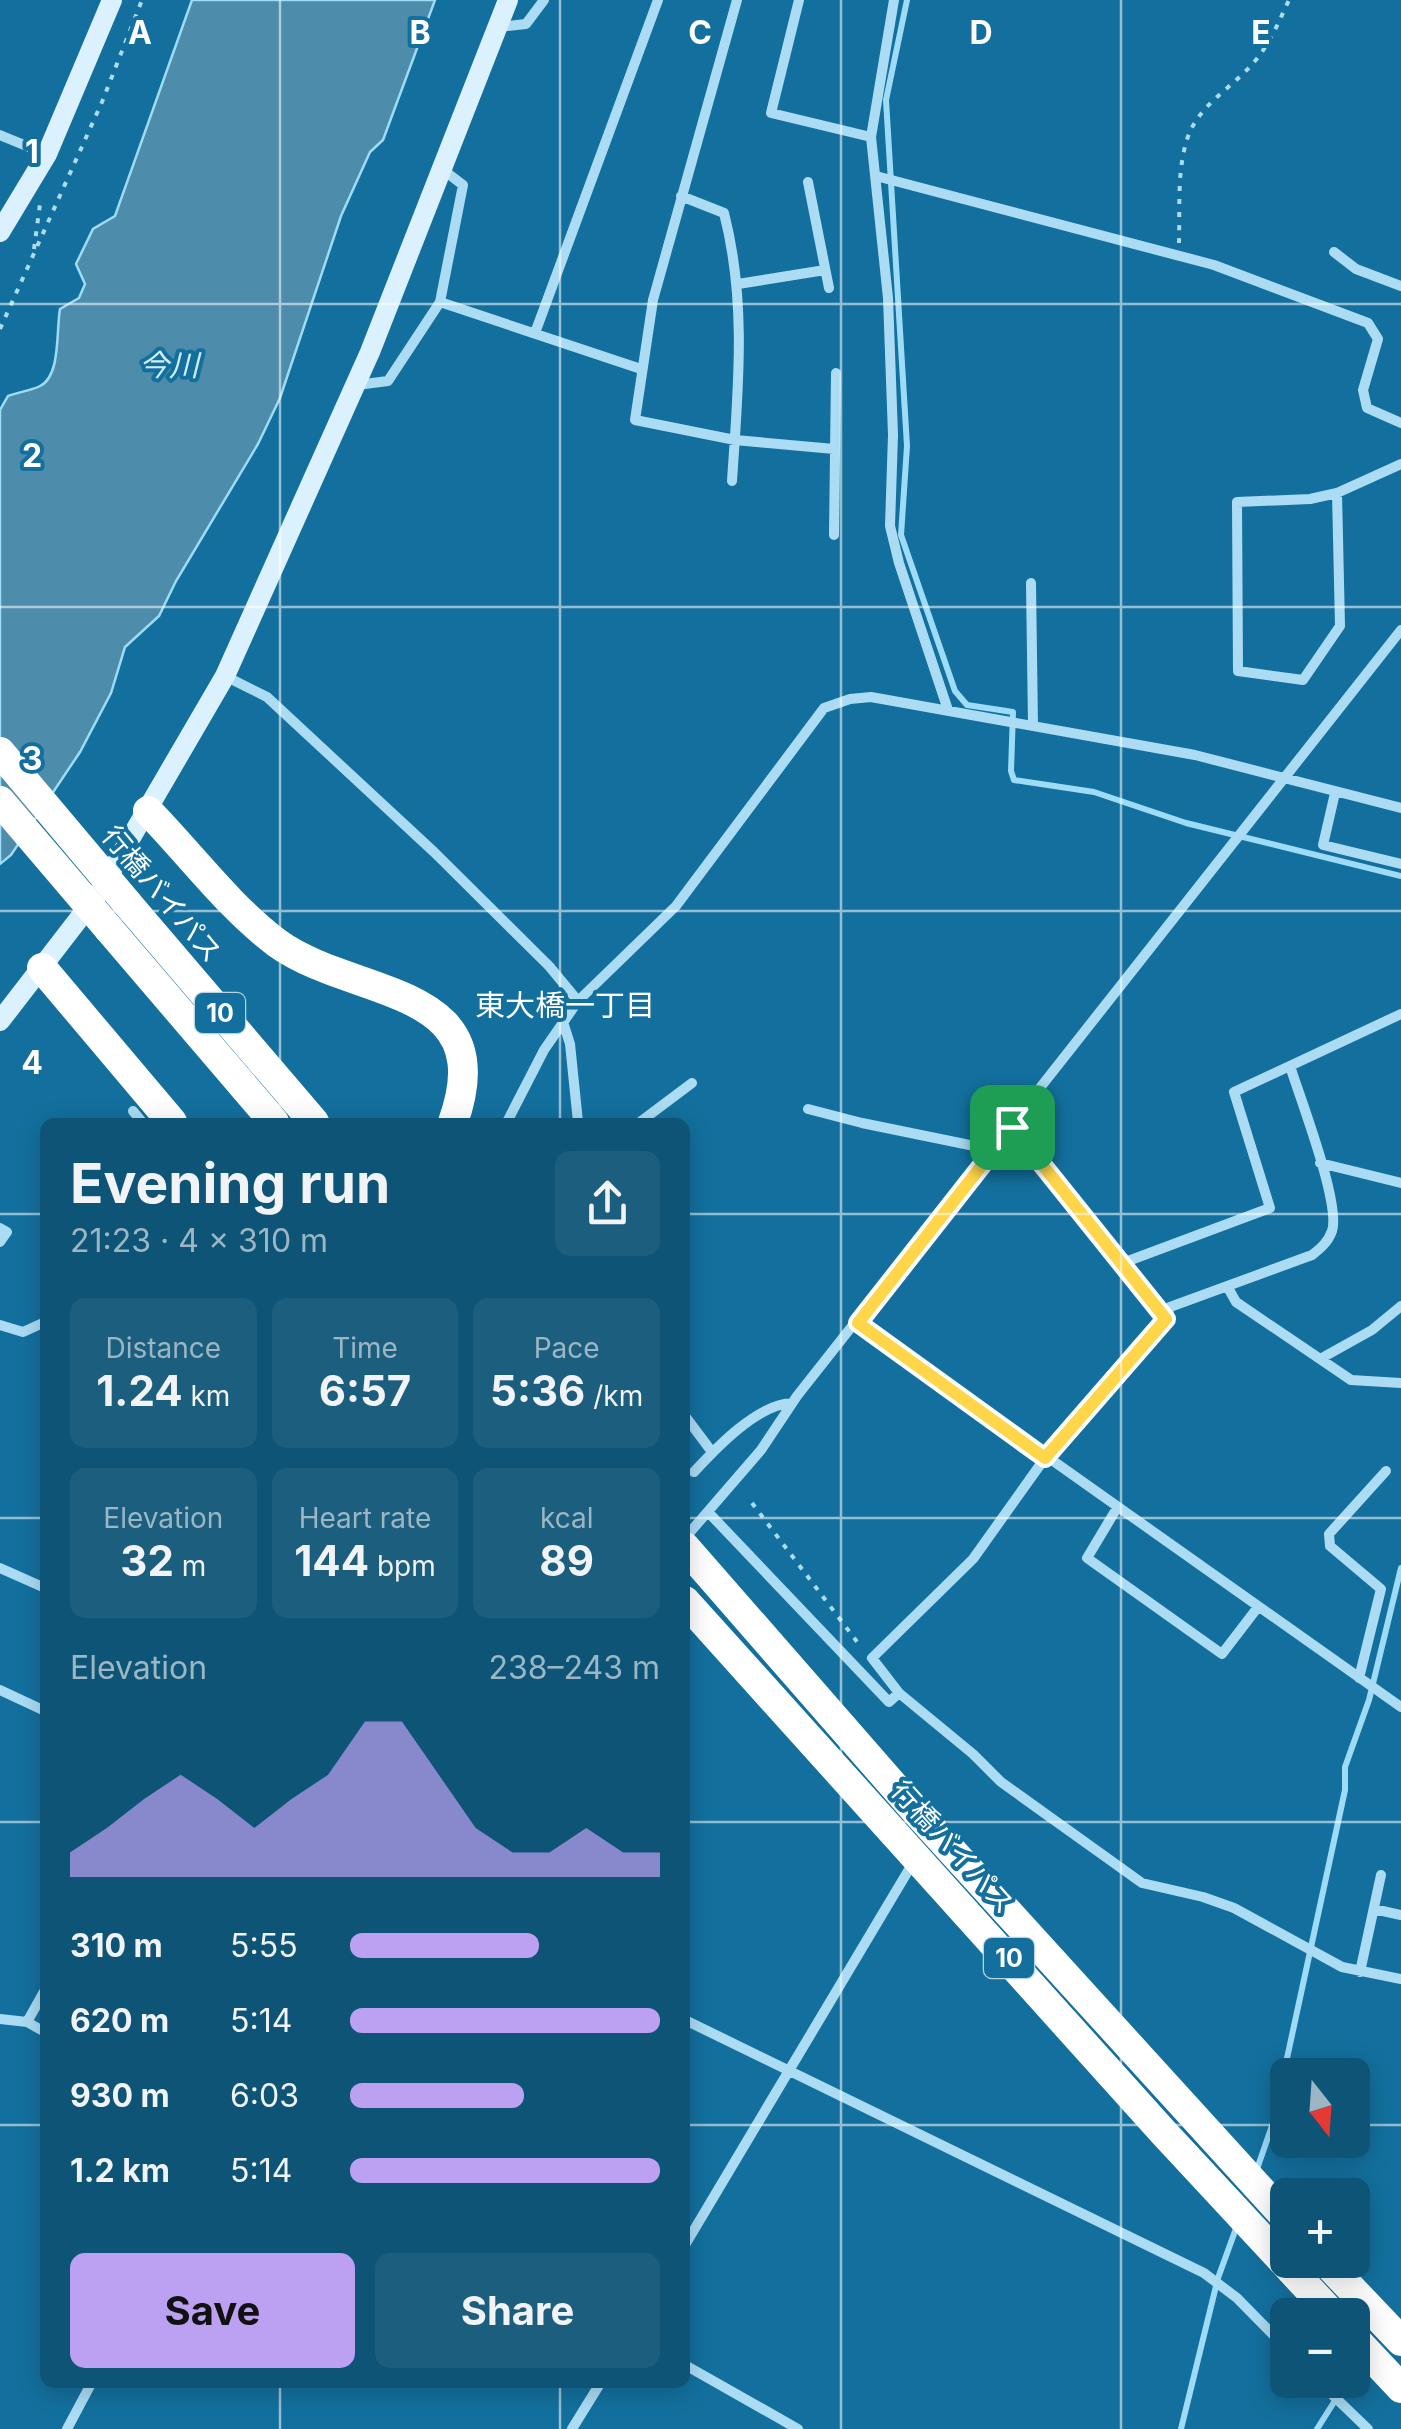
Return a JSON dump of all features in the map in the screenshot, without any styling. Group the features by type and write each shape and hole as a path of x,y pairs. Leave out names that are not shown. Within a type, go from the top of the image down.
{"highway":[{"name":"行橋バイパス","path":"0,752 311,1118"},
{"name":"10","path":"0,801 271,1118"},
{"path":"148,812 252,923 282,946 324,970 400,994 434,1012 454,1038 463,1074 463,1089 453,1118"},
{"path":"42,968 169,1118"},
{"name":"行橋バイパス","path":"690,1553 920,1816 1270,2200"},
{"name":"行橋バイパス","path":"690,1605 1163,2132 1318,2298"},
{"path":"1341,2278 1401,2341"},
{"path":"1370,2355 1401,2388"}],"street":[{"path":"0,232 47,154 112,0"},
{"path":"0,1021 98,894 226,676 356,385 508,0"},
{"path":"498,26 526,24 544,0"},
{"path":"535,334 658,0"},
{"path":"737,0 653,300 635,420 735,440 834,449"},
{"path":"799,0 770,113 872,137"},
{"path":"894,0 872,137 888,298 893,434 890,526 948,710"},
{"path":"0,136 47,154"},
{"path":"356,385 388,381 440,302 463,185 442,169"},
{"path":"876,176 1214,265 1368,323 1378,340 1363,399 1367,408 1401,423"},
{"path":"808,182 829,288"},
{"path":"682,196 724,213 738,284 742,326 732,481"},
{"path":"1334,252 1356,270 1401,286"},
{"path":"738,284 825,270"},
{"path":"440,302 641,369"},
{"path":"834,536 836,373"},
{"path":"1336,493 1340,626 1303,680 1238,670 1237,502 1336,493 1401,464"},
{"path":"1031,584 1033,726"},
{"path":"690,1532 761,1450 792,1403 1401,630"},
{"path":"226,676 267,698 295,723 434,852 578,1000"},
{"path":"509,1118 544,1050 578,1000 676,906 824,708 850,698 872,696 1195,755 1401,808"},
{"path":"1335,793 1324,845 1401,864"},
{"path":"1120,1264 1270,1208 1234,1092 1401,1014"},
{"path":"563,1022 570,1044 578,1118"},
{"path":"1290,1066 1334,1218 1324,1245 1312,1255 1170,1307 1166,1319 1045,1458 973,1558 872,1658 899,1693 1001,1782 1142,1882 1234,1908 1300,1947 1360,1972 1401,1979"},
{"path":"645,1118 692,1083"},
{"path":"808,1109 862,1124 994,1150"},
{"path":"134,1111 139,1118"},
{"path":"1012,1127 1166,1319"},
{"path":"1320,1163 1401,1183"},
{"path":"0,1228 7,1232 0,1242"},
{"path":"1227,1286 1236,1302 1351,1380 1401,1383"},
{"path":"1320,1359 1372,1330 1401,1306"},
{"path":"858,1323 1359,1678 1398,1700"},
{"path":"0,1325 22,1332 40,1324"},
{"path":"694,1472 712,1452 777,1404 792,1403"},
{"path":"690,1423 712,1452"},
{"path":"1359,1678 1381,1589 1330,1546 1329,1534 1386,1471"},
{"path":"1116,1508 1087,1558 1222,1654 1258,1607"},
{"path":"708,1512 889,1702 899,1693"},
{"path":"0,1568 40,1586"},
{"path":"0,1690 40,1710"},
{"path":"690,2237 918,1856"},
{"path":"1360,1972 1382,1875"},
{"path":"1374,1909 1401,1916"},
{"path":"28,2022 40,1999"},
{"path":"0,2019 28,2022 40,2029"},
{"path":"690,2023 1204,2273 1237,2298 1270,2332"},
{"path":"690,2368 798,2429"},
{"path":"67,2429 89,2388"},
{"path":"572,2429 597,2388"},
{"path":"1336,2398 1368,2429"}],"path":[{"path":"0,329 102,102 142,0"},
{"path":"1178,255 1185,143 1205,108 1259,57 1289,0"},
{"path":"34,254 42,192"},
{"path":"752,1504 872,1658"}],"water":[{"name":"今川","path":"192,0 435,0 383,140 370,152 341,216 280,398 258,444 159,616 125,647 111,693 80,752 11,855 0,864 0,410 8,396 40,386 51,373 60,309 79,298 85,284 76,264 93,229 115,216"}],"waterway":[{"path":"907,0 886,100 907,446 901,535 955,691 967,705 1013,712 1014,780 1094,792 1186,823 1401,876"},
{"path":"1257,2169 1273,2123 1345,1790 1345,1767 1369,1700 1401,1568"},
{"path":"1181,2429 1218,2278 1238,2223"},
{"path":"1317,2429 1337,2398"}],"district":[{"name":"東大橋一丁目","path":"565,1006"}],"route":[{"path":"1012,1127 1166,1319 1045,1458 858,1323 1012,1127"}]}
